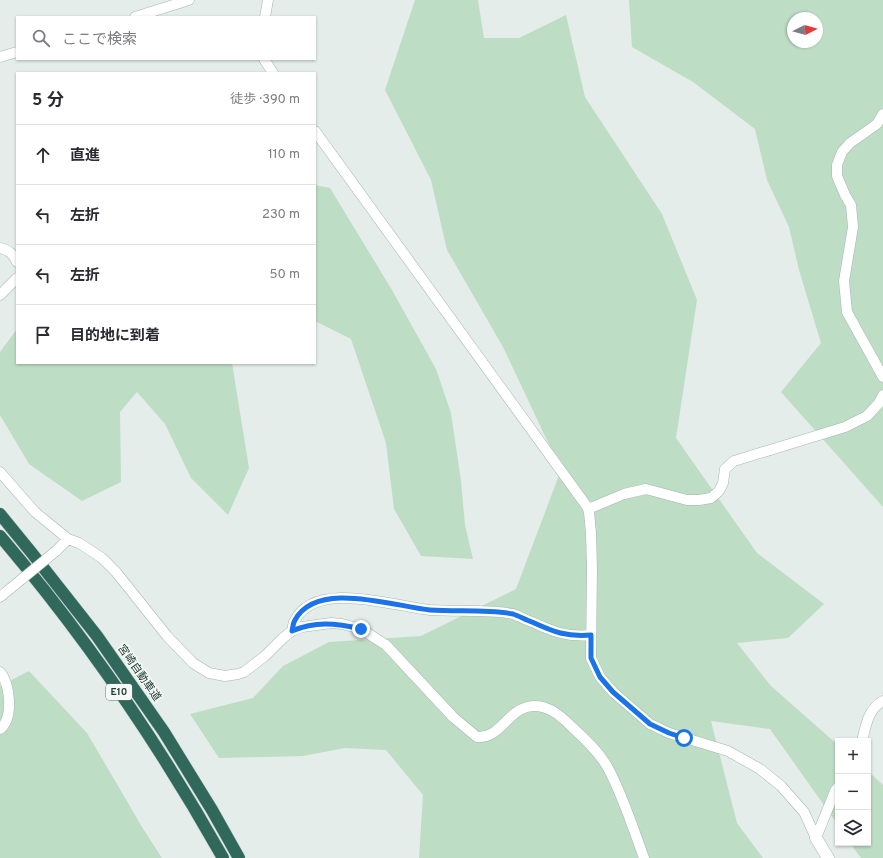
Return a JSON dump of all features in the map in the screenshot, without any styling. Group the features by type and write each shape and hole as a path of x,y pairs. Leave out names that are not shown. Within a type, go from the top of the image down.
{"highway":[{"name":"宮崎自動車道","path":"0,514 97,636 164,732 212,810 239,858"},
{"name":"E10","path":"0,536 86,644 152,739 223,858"}],"street":[{"path":"138,16 190,0"},
{"path":"265,16 268,0"},
{"path":"0,57 16,52"},
{"path":"265,60 272,72"},
{"path":"883,114 877,124 850,143 842,152 837,165 837,176 844,195 851,206 853,227 844,281 847,312 883,376"},
{"path":"316,132 588,509 591,533 592,568 591,658 600,677 613,692 650,724 669,733 728,751 760,769 781,786 804,812 816,838 828,858"},
{"path":"0,248 8,250 16,260"},
{"path":"0,295 16,279"},
{"path":"588,509 624,494 646,488 687,500 711,498 719,491 723,483 725,469 734,461 845,427 867,416 879,403 883,395"},
{"path":"0,472 35,512 68,539 79,542 102,558 116,572 140,604 172,641 194,663 209,673 225,676 244,672 292,631 302,627 342,624 361,629 386,645 453,717 477,737 486,737 515,714 527,707 542,706 553,711 567,721 587,740 608,767 628,813 644,858"},
{"path":"0,597 56,551 68,539"},
{"path":"292,631 295,620 301,611 316,603 331,599 352,597 429,610 514,614 552,631 570,636 591,635"},
{"path":"0,672 4,676 7,688 9,708 6,722 0,729"},
{"path":"863,738 866,722 875,705 883,701"},
{"path":"816,838 835,793"}],"green space":[{"path":"415,0 478,0 484,38 519,38 566,15 585,97 662,214 697,300 676,438 757,553 824,604 788,638 737,643 771,686 835,742 835,821 770,729 711,721 737,823 763,858 419,858 423,795 386,750 345,748 303,756 219,758 190,714 253,698 283,666 329,642 421,636 516,589 561,470 503,347 447,250 431,180 385,90"},
{"path":"629,0 883,0 883,507 781,392 821,343 799,270 789,227 767,180 755,129 693,82 632,47"},
{"path":"316,185 330,188 392,290 436,369 451,413 461,481 465,525 473,559 421,556 394,509 386,443 351,339 316,322"},
{"path":"16,330 16,364 232,364 249,468 228,515 191,478 165,424 137,392 120,412 121,482 82,501 29,464 0,415 0,352"},
{"path":"29,671 87,733 142,827 162,858 0,858 0,686"},
{"path":"871,774 883,785 883,858 861,858 852,846 871,846"}],"route":[{"path":"361,629 342,624 331,624 313,625 292,631 295,620 301,611 316,603 331,599 352,597 429,610 514,614 552,631 570,636 591,635 591,658 600,677 613,692 650,724 684,738"}]}
